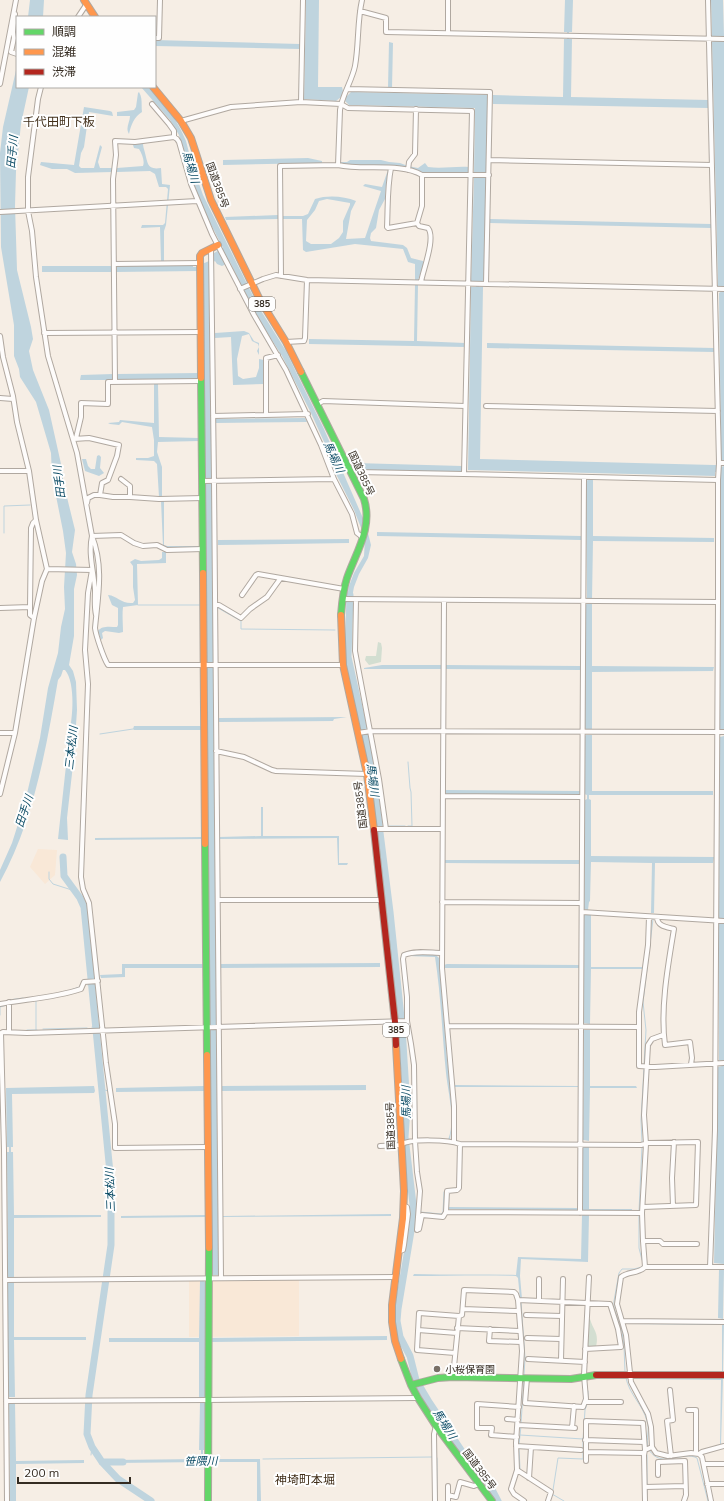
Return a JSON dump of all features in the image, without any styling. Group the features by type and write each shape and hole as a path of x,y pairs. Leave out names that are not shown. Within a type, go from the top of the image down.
{"main road":[{"path":"85,2 94,16"},
{"name":"国道385号","path":"154,88 182,124 193,145 211,200 251,285 286,342 318,404 364,499 367,511 367,522 344,589 342,647 343,665 360,733 367,774 375,829 397,1022 404,1143 404,1206 392,1322 395,1341 418,1398 436,1426 492,1501"},
{"path":"208,1501 207,1147 213,1027 210,665 203,549 203,498 208,481 201,381 200,256 202,253 219,247"},
{"path":"413,1385 426,1380 453,1378 571,1379 584,1375 724,1375"}],"street":[{"path":"0,84 2,57 16,0"},
{"path":"156,38 160,38 160,0"},
{"path":"301,102 303,0"},
{"path":"338,165 341,104 355,66 362,0"},
{"path":"448,0 448,33"},
{"path":"708,0 719,463 718,602 721,732 716,920 715,1130 710,1267"},
{"path":"78,16 85,2"},
{"path":"360,11 386,18 386,32 723,39"},
{"path":"14,13 16,15 13,32 14,38 11,50 15,54"},
{"path":"41,88 30,163 26,211 32,231 44,333 51,368 75,439 92,536 97,548 100,565 95,628 96,635 108,665 343,665"},
{"path":"347,89 490,92 486,284"},
{"path":"174,131 182,124 231,107 301,102 341,104 348,108 472,111 464,474"},
{"path":"152,104 174,131 174,137 179,142 184,163 197,201 219,247 278,355 308,414 334,479 352,514 357,533 362,537"},
{"path":"408,168 415,154 416,109"},
{"path":"115,382 113,178 116,155 115,141 135,142 174,137"},
{"path":"489,160 712,165"},
{"path":"280,276 280,166 338,165 346,167 408,168 422,175 488,175"},
{"path":"391,168 387,191 387,227 417,223 419,226 428,228 431,233 427,261 421,282"},
{"path":"417,223 422,206 422,175"},
{"path":"0,212 114,204 197,201"},
{"path":"211,249 213,416 208,481 215,605 210,665 216,751 218,900 213,1027 221,1278"},
{"path":"114,264 200,263"},
{"path":"241,289 276,275 307,280 722,289"},
{"path":"286,342 304,341 307,280"},
{"path":"44,333 201,332"},
{"path":"0,336 3,358 13,396 29,471 36,520 47,569 42,581 34,618 15,733 0,794"},
{"path":"266,415 266,358 278,355"},
{"path":"75,439 80,417 81,404 108,404 108,382 201,381"},
{"path":"0,398 13,399"},
{"path":"318,404 323,401 465,406"},
{"path":"486,406 718,411"},
{"path":"213,416 308,414"},
{"path":"75,439 90,438 119,445 117,456 108,480 102,483 100,495"},
{"path":"719,463 724,463"},
{"path":"0,471 29,471"},
{"path":"357,472 718,480"},
{"path":"580,1213 583,601 588,477"},
{"path":"208,481 334,479"},
{"path":"121,480 130,486 130,497"},
{"path":"86,504 88,498 100,495 159,499 203,498"},
{"path":"34,618 30,615 31,528 36,520"},
{"path":"92,536 121,535 142,546 157,545 167,550 203,549"},
{"path":"92,536 85,650 88,684 81,877 83,889 89,903 106,1063 115,1124 116,1148 207,1147"},
{"path":"47,569 90,570"},
{"path":"90,570 94,589 94,607 96,615"},
{"path":"242,595 258,574 344,589"},
{"path":"215,605 219,605 241,618 250,609 267,598 280,579"},
{"path":"344,599 718,602"},
{"path":"355,600 355,651 370,731 385,829"},
{"path":"444,600 442,968 454,1106 454,1142"},
{"path":"0,608 30,607"},
{"path":"360,733 370,731 721,732"},
{"path":"0,733 15,733"},
{"path":"216,751 244,757 272,770 336,774 367,774"},
{"path":"443,796 582,797"},
{"path":"375,829 442,829"},
{"path":"218,900 382,900"},
{"path":"442,902 581,903"},
{"path":"582,912 723,921"},
{"path":"653,917 640,1006 639,1066 722,1063"},
{"path":"653,917 660,925 674,929 667,976 663,1035 665,1045 689,1042 692,1058 691,1064"},
{"path":"417,1230 420,1190 415,1141 414,1065 411,1044 405,1021 407,997 403,959 404,955 407,954 422,952 442,953"},
{"path":"0,1004 37,1000 66,994 81,989 84,982 98,981"},
{"path":"8,1032 9,1002"},
{"path":"7,1501 6,1400 9,1280 1,1033 405,1021"},
{"path":"447,1026 639,1027"},
{"path":"645,1267 646,1260 640,1213 643,1207 645,1066 649,1042 656,1037 663,1035"},
{"path":"380,1146 415,1141 454,1142 460,1144 644,1144 698,1142 696,1205 643,1207"},
{"path":"673,1206 672,1178 674,1142"},
{"path":"417,1230 419,1228 422,1215 443,1216 446,1212 447,1191 457,1190 459,1188 460,1144"},
{"path":"399,1252 403,1250 408,1214 407,1207 404,1206"},
{"path":"446,1212 640,1213"},
{"path":"406,1228 417,1230"},
{"path":"643,1241 660,1241 663,1244 697,1244"},
{"path":"645,1501 648,1449 647,1422 643,1404 632,1386 627,1374 628,1350 623,1322 617,1304 622,1277 627,1274 637,1273 645,1267 724,1267"},
{"path":"9,1280 396,1277"},
{"path":"455,1353 418,1350 419,1312 458,1316 462,1315 464,1290 514,1292 518,1300 525,1403 583,1407 586,1393 584,1387 584,1375 589,1277"},
{"path":"539,1279 539,1301"},
{"path":"561,1360 563,1279"},
{"path":"518,1300 610,1304 618,1329 621,1347 585,1349"},
{"path":"463,1309 518,1311"},
{"path":"526,1315 562,1316"},
{"path":"453,1378 458,1316"},
{"path":"623,1322 724,1322"},
{"path":"458,1328 519,1331"},
{"path":"490,1329 489,1340 521,1342"},
{"path":"418,1330 457,1333"},
{"path":"527,1338 561,1339"},
{"path":"528,1359 585,1362"},
{"path":"524,1378 518,1420 520,1425 517,1437 517,1470 512,1491 524,1501"},
{"path":"669,1458 667,1421 673,1420 670,1390"},
{"path":"6,1400 418,1398"},
{"path":"585,1402 621,1402"},
{"path":"517,1437 491,1435 492,1428 476,1428 477,1404 519,1407"},
{"path":"520,1425 574,1428 574,1406"},
{"path":"688,1410 696,1410 697,1453"},
{"path":"507,1419 518,1420"},
{"path":"586,1461 586,1421 647,1422"},
{"path":"647,1422 644,1442 648,1449"},
{"path":"435,1501 434,1434 436,1426"},
{"path":"585,1440 644,1442"},
{"path":"518,1446 580,1450"},
{"path":"658,1475 658,1462 669,1458 724,1446"},
{"path":"530,1478 531,1447"},
{"path":"586,1452 648,1449 669,1458 685,1461 684,1501"},
{"path":"697,1453 702,1457 711,1501"},
{"path":"704,1464 724,1464"},
{"path":"517,1470 551,1492 548,1501"},
{"path":"448,1495 456,1497 460,1482 474,1486 479,1484"},
{"path":"708,1484 724,1484"},
{"path":"448,1486 448,1501"},
{"path":"645,1487 685,1486"}],"shaded area":[{"path":"378,642 381,643 382,648 381,662 369,665 365,660 366,656 376,656"},
{"path":"38,849 57,850 55,875 45,884 30,867"},
{"path":"189,1280 299,1280 299,1336 189,1337"},
{"path":"588,1319 590,1319 596,1335 596,1347 587,1348"}],"water":[{"path":"30,0 44,0 43,16 28,16"},
{"path":"306,0 319,0 318,87 342,87 342,94 347,96 351,92 488,95 486,173 481,173 481,177 486,178 484,281 479,281 479,287 483,287 480,459 716,465 716,470 720,470 721,467 724,466 724,736 723,730 719,729 721,472 715,472 715,476 468,470 471,287 476,287 476,281 471,281 474,177 478,177 479,173 474,172 475,108 349,105 345,101 346,99 341,97 336,101 304,99"},
{"path":"565,0 573,0 572,32 569,32 569,39 572,39 571,97 709,100 708,108 493,104 493,95 563,97 564,39 567,39 567,32 564,32"},
{"path":"711,0 723,0 724,36 721,37 721,41 724,42 724,460 721,460 719,293 722,291 722,286 718,286 712,42 715,41 715,37 712,36"},
{"path":"156,40 300,44 300,49 156,46"},
{"path":"389,42 393,43 392,88 388,88"},
{"name":"田手川","path":"16,70 16,88 29,88 21,124 16,171 15,206 17,270 33,339 29,351 33,370 49,410 63,473 63,481 75,530 72,552 76,564 77,575 74,589 74,636 69,665 73,671 76,682 77,710 74,756 67,818 68,840 58,839 72,715 72,690 68,675 65,670 63,670 58,680 49,732 30,809 22,834 0,882 0,870 12,843 25,802 40,738 48,688 58,653 65,609 64,587 66,553 52,476 51,453 36,402 20,377 19,369 14,356 14,325 1,247 0,153 3,127"},
{"path":"142,88 149,88 173,116 181,130 186,141 203,195 258,306 286,351 324,429 366,525 371,545 368,558 354,587 351,603 346,603 349,586 354,573 364,556 365,538 354,510 333,468 325,444 311,413 282,356 256,315 230,262 222,266 217,264 215,261 210,264 213,478 210,478 210,483 213,483 214,662 211,662 211,667 214,668 217,1025 214,1025 214,1029 217,1029 220,1273 218,1275 213,1275 211,1273 209,1029 212,1029 212,1025 209,1025 206,668 209,667 208,662 205,662 204,483 207,483 207,479 204,478 202,264 214,259 214,253 223,248 199,201 186,164 179,135 170,120"},
{"path":"139,92 142,112 133,122 129,134 128,127 130,116 117,116 117,112 134,110"},
{"path":"84,107 110,111 112,112 113,116 89,112 84,147 81,153 79,166 81,168 94,168 100,145 102,147 98,162 100,168 113,168 112,172 75,173 67,169 52,169 40,165 41,162 74,165"},
{"path":"143,143 149,165 153,168 161,168 162,184 170,185 166,225 164,231 164,261 161,261 160,227 141,228 142,225 163,225 165,223 168,189 166,187 159,187 155,174 150,171 117,172 117,168 143,166 144,164 141,153 139,149 134,148 133,144"},
{"path":"308,158 322,161 322,163 223,165 223,160"},
{"path":"350,160 381,160 418,168 425,163 428,167 433,168 469,167 469,172 421,173 399,167 380,165 346,165 340,164 339,162 347,162"},
{"path":"388,170 385,199 379,210 376,228 371,233 371,241 403,245 407,248 411,258 423,261 424,263 418,280 415,280 415,264 408,262 403,249 355,244 306,252 303,250 302,219 283,219 283,216 303,216 308,214 315,199 330,197 346,198 356,201 351,211 346,239 365,238 381,191 363,186 365,184 382,187","holes":["327,199 350,203 343,221 343,232 339,238 331,244 311,244 306,241 307,220 315,210 319,201"]},
{"path":"278,215 278,219 226,220 225,217"},
{"path":"490,219 711,224 711,228 490,223"},
{"path":"193,265 193,267 198,267 198,271 115,272 116,266"},
{"path":"42,266 111,266 112,272 42,272"},
{"path":"415,285 418,285 417,341 465,343 465,347 309,344 309,339 414,341"},
{"path":"244,331 249,333 254,341 259,343 259,347 258,344 252,341 249,334 242,336 237,359 238,376 243,379 256,377 259,368 259,359 264,360 264,384 233,385 231,337 215,338 215,333"},
{"path":"487,343 714,348 714,352 487,348"},
{"path":"199,373 200,379 117,380 117,374"},
{"path":"113,374 113,380 80,380 81,375"},
{"path":"154,384 158,384 159,437 199,438 199,441 158,442 157,452 162,467 162,497 159,497 157,464 154,461 136,460 136,458 148,458 154,456 152,427 122,422 119,425 108,423 119,422 120,420 154,423"},
{"path":"305,418 307,422 216,423 216,419"},
{"path":"99,455 101,457 100,468 104,473 99,476 85,471 82,459 86,459 88,466 91,469 95,469 97,456"},
{"path":"355,463 462,466 462,472 358,470"},
{"path":"593,480 593,536 714,538 714,542 593,541 592,599 587,599 586,481"},
{"path":"161,501 164,501 164,545 200,547 166,548 163,546"},
{"path":"377,532 581,536 581,540 377,536"},
{"path":"349,539 349,543 218,545 218,540"},
{"path":"162,552 166,552 166,563 137,564 138,605 123,607 123,632 119,633 105,631 102,633 103,638 101,640 98,631 100,629 117,627 118,625 118,608 112,605 108,595 129,603 133,603 135,600 133,587 133,566 130,562 135,559 141,561 159,560 162,558"},
{"path":"592,604 592,666 714,667 713,671 592,672 592,729 586,729 585,605"},
{"path":"382,665 442,665 442,669 364,669"},
{"path":"445,665 580,666 580,670 445,669"},
{"path":"347,717 334,719 333,721 219,722 219,718"},
{"path":"134,726 202,726 202,730 134,730"},
{"path":"586,735 592,735 592,791 713,791 713,795 589,795 589,799 591,800 591,856 714,857 713,863 655,863 654,913 651,913 652,863 591,862 590,901 588,910 584,909 585,800 587,799 587,795 584,794"},
{"path":"724,736 724,1264 714,1263 718,1067 722,1066 722,1061 719,1060 719,924 722,923 722,918 719,918 720,737"},
{"path":"445,790 580,791 579,795 445,794"},
{"path":"261,807 263,807 263,836 339,836 339,863 348,863 347,865 338,865 337,838 219,839 219,837 261,836"},
{"path":"202,837 202,839 95,840 95,838"},
{"path":"445,860 579,860 579,864 445,863"},
{"path":"584,915 591,915 591,967 642,967 642,969 591,969 590,1024 583,1023"},
{"path":"422,954 436,955 439,958 451,1092 452,1124 450,1140 448,1140 451,1124 451,1106 446,1073 435,957 408,956"},
{"path":"380,963 380,967 220,968 220,964"},
{"path":"122,964 203,964 203,968 125,968 125,977 101,978 100,975 122,974"},
{"path":"444,965 579,965 579,968 445,968"},
{"path":"584,1030 590,1030 590,1086 636,1086 637,1088 590,1088 589,1141 583,1140"},
{"path":"366,1085 366,1090 222,1091 222,1086"},
{"path":"455,1085 578,1086 578,1087 455,1087"},
{"path":"94,1086 94,1093 12,1094 13,1147 11,1147 11,1152 13,1152 14,1215 101,1215 101,1217 14,1218 14,1277 12,1278 12,1282 14,1282 14,1337 86,1337 86,1340 14,1340 15,1397 8,1397 8,1282 10,1282 10,1278 8,1277 7,1152 9,1152 9,1147 7,1147 6,1088"},
{"path":"204,1086 204,1091 116,1092 116,1088"},
{"path":"583,1147 589,1147 589,1209 632,1210 582,1210"},
{"path":"449,1207 578,1208 578,1210 449,1209"},
{"path":"391,1214 391,1216 223,1217 223,1216"},
{"path":"206,1215 206,1217 121,1218 121,1216"},
{"path":"582,1215 589,1215 588,1262 521,1259 520,1276 522,1299 520,1299 518,1278 516,1276 413,1276 414,1274 516,1275 518,1257 581,1259"},
{"path":"719,1269 724,1269 723,1319 718,1318"},
{"path":"200,1281 205,1282 205,1398 199,1398 199,1342 109,1342 109,1338 199,1338"},
{"path":"627,1323 724,1323 723,1372 722,1325"},
{"path":"387,1336 387,1340 211,1342 211,1338"},
{"path":"635,1378 723,1378 721,1444 721,1380"},
{"path":"9,1403 15,1403 16,1461 84,1460 84,1463 16,1464 16,1501 10,1501"},
{"path":"200,1403 205,1403 203,1454 205,1454 206,1462 114,1463 114,1460 199,1459 199,1454 201,1454 201,1450 199,1450"},
{"path":"210,1459 260,1459 261,1501 257,1501 257,1462 210,1462"}],"waterway":[{"path":"4,533 4,506 30,505"},
{"name":"馬場川","path":"350,595 348,657 371,761 390,912 402,1027 407,1109 405,1137 414,1213 397,1321 400,1337 410,1356 416,1380 465,1456 487,1480 498,1501"},
{"path":"138,605 201,605"},
{"path":"218,608 241,621 241,629 335,630"},
{"path":"100,734 133,729"},
{"path":"408,762 412,826 408,826"},
{"path":"389,826 405,826"},
{"name":"三本松川","path":"63,857 64,876 80,898 84,907 111,1183 111,1245 89,1395 87,1434 92,1447 102,1462 118,1479 151,1501"},
{"path":"49,872 49,879 53,884 75,891"},
{"path":"644,1065 646,1030 643,1002 653,919"},
{"name":"三本松川","path":"90,977 95,977"},
{"path":"71,990 79,987"},
{"path":"9,1000 23,998"},
{"path":"36,1001 36,1030"},
{"path":"0,1015 0,1007 7,1005"},
{"path":"43,1029 87,1028"},
{"path":"27,1030 37,1030"},
{"path":"642,1142 641,1120 644,1068"},
{"name":"三本松川","path":"102,1089 108,1091"},
{"path":"639,1212 642,1146"},
{"path":"420,1212 441,1214 443,1212 444,1192"},
{"path":"639,1215 639,1248 642,1260"},
{"path":"625,1372 622,1332 614,1308 614,1301 619,1273 622,1269 642,1267 643,1263"},
{"path":"521,1302 525,1358 524,1375"},
{"path":"626,1378 630,1389 647,1421 648,1447"},
{"path":"521,1423 524,1380"},
{"path":"588,1391 588,1400"},
{"path":"520,1435 583,1439 585,1410 587,1404"},
{"path":"519,1445 521,1426"},
{"path":"553,1490 558,1458 583,1459 583,1440"},
{"name":"三本松川","path":"91,1455 92,1447"},
{"path":"519,1448 520,1469"},
{"path":"649,1450 654,1456 660,1459 685,1456 697,1458 708,1501"},
{"path":"647,1455 647,1484"},
{"path":"263,1459 432,1457"},
{"path":"437,1458 437,1501"},
{"name":"笹隈川","path":"102,1462 123,1462"},
{"path":"647,1490 647,1499"},
{"path":"552,1494 564,1501"}],"traffic: fast":[{"path":"301,372 364,499 366,510 365,530 346,583 341,615"},
{"path":"201,378 203,573"},
{"path":"205,844 207,1055"},
{"path":"208,1501 209,1248"},
{"path":"401,1359 411,1385 418,1398 436,1426 492,1501"},
{"path":"411,1385 438,1378 453,1377 571,1379 596,1375"}],"traffic: slow":[{"path":"84,0 94,16"},
{"path":"154,88 181,121 191,138 211,200 260,300 286,342 301,372"},
{"path":"201,378 200,256 202,253 218,245"},
{"path":"203,573 205,844"},
{"path":"341,615 343,665 367,774 374,830"},
{"path":"396,1045 404,1191 403,1218 392,1305 392,1322 395,1341 401,1359"},
{"path":"207,1055 209,1248"}],"traffic: jam":[{"path":"374,830 395,1022 396,1045"},
{"path":"596,1375 724,1375"}],"place":[{"name":"小桜保育園","path":"437,1369"}],"district":[{"name":"千代田町下板","path":"59,122"},
{"name":"神埼町本堀","path":"305,1480"}]}
